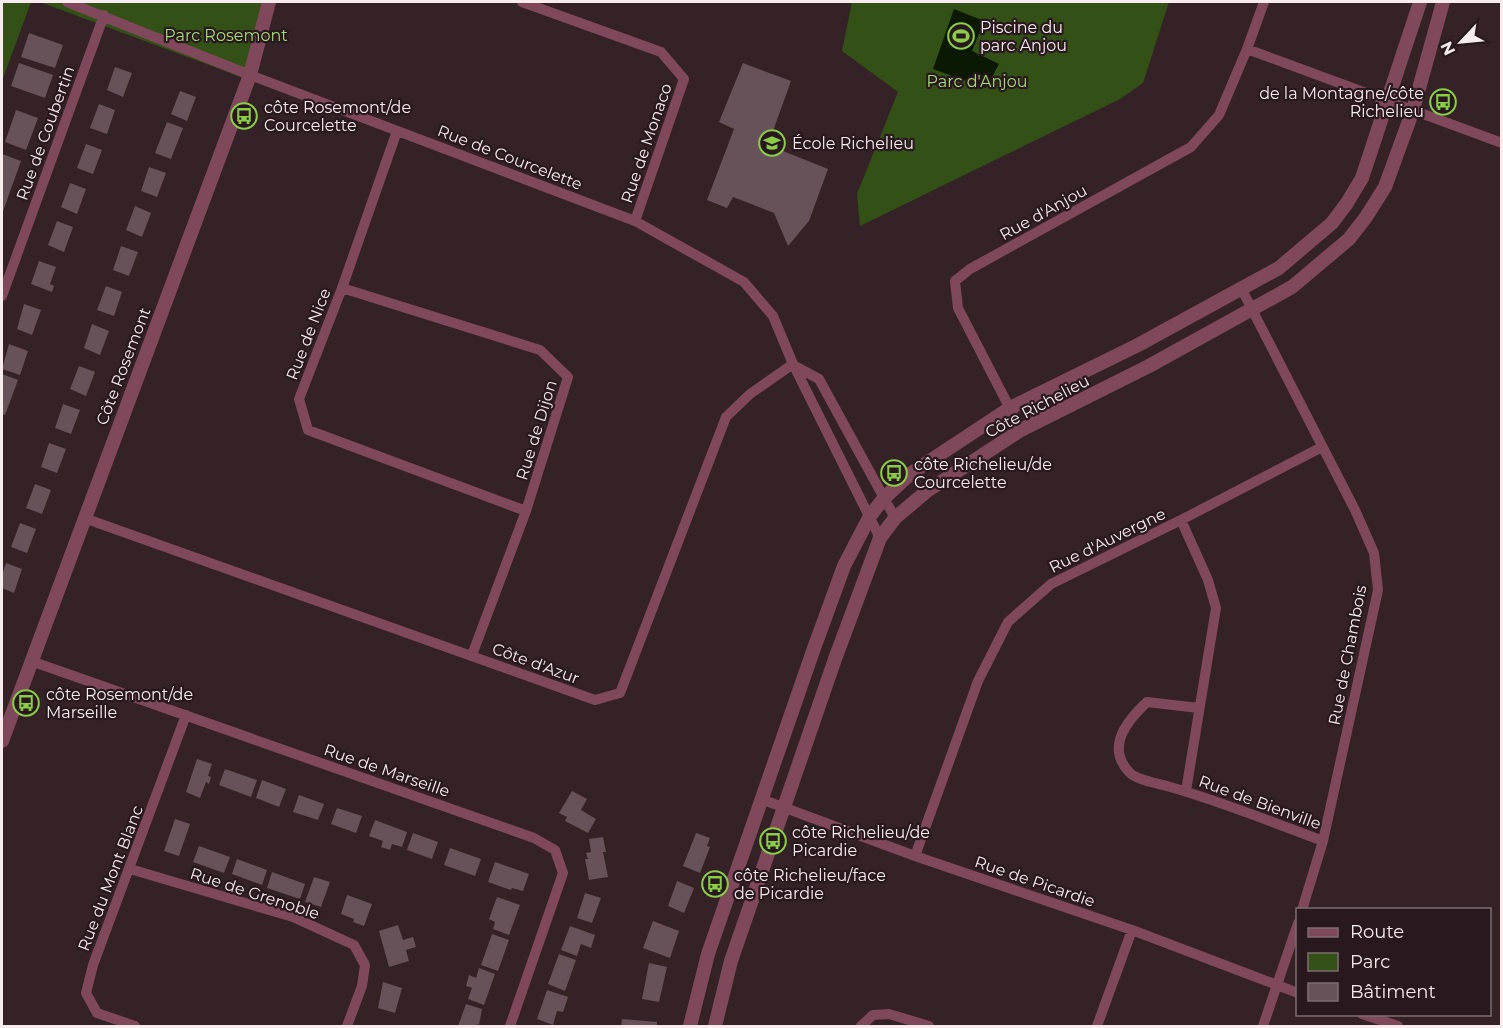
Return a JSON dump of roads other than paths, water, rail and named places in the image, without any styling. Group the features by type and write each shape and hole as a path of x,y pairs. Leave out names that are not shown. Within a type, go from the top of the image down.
{"street":[{"name":"Rue de Courcelette","path":"67,2 250,75 635,220 744,282 773,316 793,364 880,538"},
{"name":"Côte Rosemont","path":"2,741 250,75 269,2"},
{"name":"Rue de Monaco","path":"522,2 661,52 684,79 635,220"},
{"path":"1264,2 1247,49 1502,143"},
{"name":"Côte Richelieu","path":"690,1026 708,954 844,566 870,516 884,498 910,474 1010,408 1138,345 1279,268 1332,223 1362,178 1389,102 1420,2"},
{"name":"Côte Richelieu","path":"715,1026 731,961 880,538 895,518 927,491 1021,430 1149,366 1292,287 1349,239 1385,187 1413,110 1443,2"},
{"name":"Rue de Coubertin","path":"2,296 104,15"},
{"name":"Rue d'Anjou","path":"1021,430 958,308 955,281 970,269 1191,147 1219,115 1247,49"},
{"name":"Rue de Nice","path":"397,131 342,288 298,399 308,430 526,511"},
{"name":"Rue de Dijon","path":"342,288 540,350 568,377 526,511 472,655"},
{"name":"Rue de Chambois","path":"1241,288 1374,553 1378,590 1323,841 1302,908"},
{"path":"793,364 819,379 895,518"},
{"name":"Côte d'Azur","path":"84,518 595,700 620,693 726,417 750,394 793,364"},
{"name":"Rue d'Auvergne","path":"915,856 978,681 1008,622 1051,584 1322,447"},
{"name":"Rue de Bienville","path":"1181,520 1208,580 1216,608 1186,791"},
{"name":"Rue de Marseille","path":"31,661 534,838 555,850 563,873 510,1026"},
{"name":"Rue de Bienville","path":"1199,708 1147,702 1128,720 1121,735 1119,752 1130,774 1186,791 1323,841"},
{"name":"Rue du Mont Blanc","path":"135,1026 97,1013 86,993 93,965 186,715"},
{"name":"Rue de Picardie","path":"762,799 915,856 1132,930 1296,992"},
{"name":"Rue de Grenoble","path":"130,869 293,917 354,945 365,965 362,986 347,1026"},
{"path":"1263,1026 1296,929"},
{"path":"1097,1026 1132,930"},
{"path":"861,1026 873,1015 889,1014 929,1026"},
{"path":"1368,1016 1398,1026"}],"place":[{"name":"Piscine du parc Anjou","path":"961,36"},
{"name":"de la Montagne/côte Richelieu","path":"1443,102"},
{"name":"côte Rosemont/de Courcelette","path":"244,116"},
{"name":"École Richelieu","path":"772,143"},
{"name":"côte Richelieu/de Courcelette","path":"894,473"},
{"name":"côte Rosemont/de Marseille","path":"26,703"},
{"name":"côte Richelieu/de Picardie","path":"773,841"},
{"name":"côte Richelieu/face de Picardie","path":"715,884"}],"park label":[{"name":"Parc Rosemont","path":"226,35"},
{"name":"Parc d'Anjou","path":"977,81"}]}
